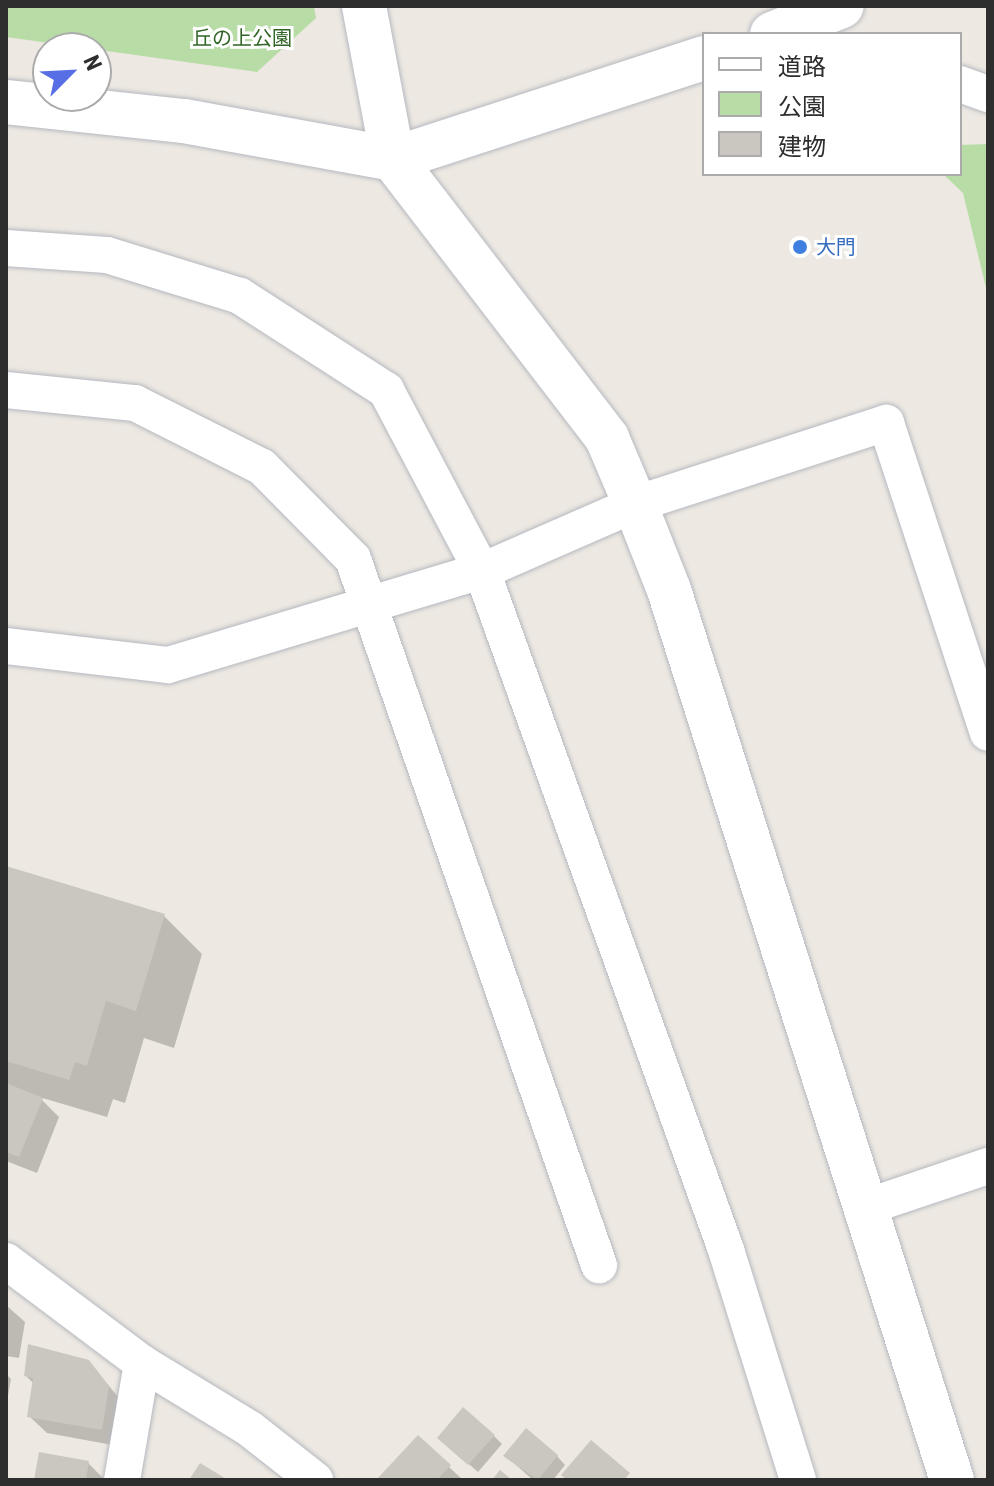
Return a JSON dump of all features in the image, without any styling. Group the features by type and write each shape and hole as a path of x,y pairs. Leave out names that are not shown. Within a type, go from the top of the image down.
{"street":[{"path":"364,6 393,159 607,438 635,504 669,590 952,1480"},
{"path":"796,31 842,6"},
{"path":"6,102 184,121 393,159 702,59"},
{"path":"962,85 988,94"},
{"path":"6,248 107,255 240,296 386,390 482,571 726,1250 798,1480"},
{"path":"6,390 135,403 262,467 353,559 599,1265"},
{"path":"6,646 168,665 482,571 635,504 886,423 988,733"},
{"path":"866,1207 988,1166"},
{"path":"6,1261 142,1363 250,1429 315,1480"},
{"path":"122,1480 142,1363"}],"green space":[{"name":"丘の上公園","path":"6,6 314,6 316,18 257,72 112,52 112,32 32,32 32,41 6,37"},
{"path":"988,144 988,296 963,193 945,176 962,176 962,145"}],"building":[{"path":"6,866 165,914 136,1011 106,1001 87,1066 75,1062 69,1080 6,1061"},
{"path":"6,1083 43,1098 19,1157 6,1152"},
{"path":"28,1344 89,1360 109,1386 102,1430 27,1417 33,1378 24,1376"},
{"path":"463,1407 495,1435 468,1465 437,1438"},
{"path":"526,1428 558,1455 538,1480 503,1456"},
{"path":"418,1435 451,1465 437,1480 376,1480"},
{"path":"591,1440 630,1473 624,1480 567,1480 561,1475"},
{"path":"39,1452 89,1461 86,1480 34,1480"},
{"path":"200,1463 228,1480 189,1480"},
{"path":"500,1470 512,1480 492,1480"}],"place":[{"name":"大門","path":"800,247"}]}
